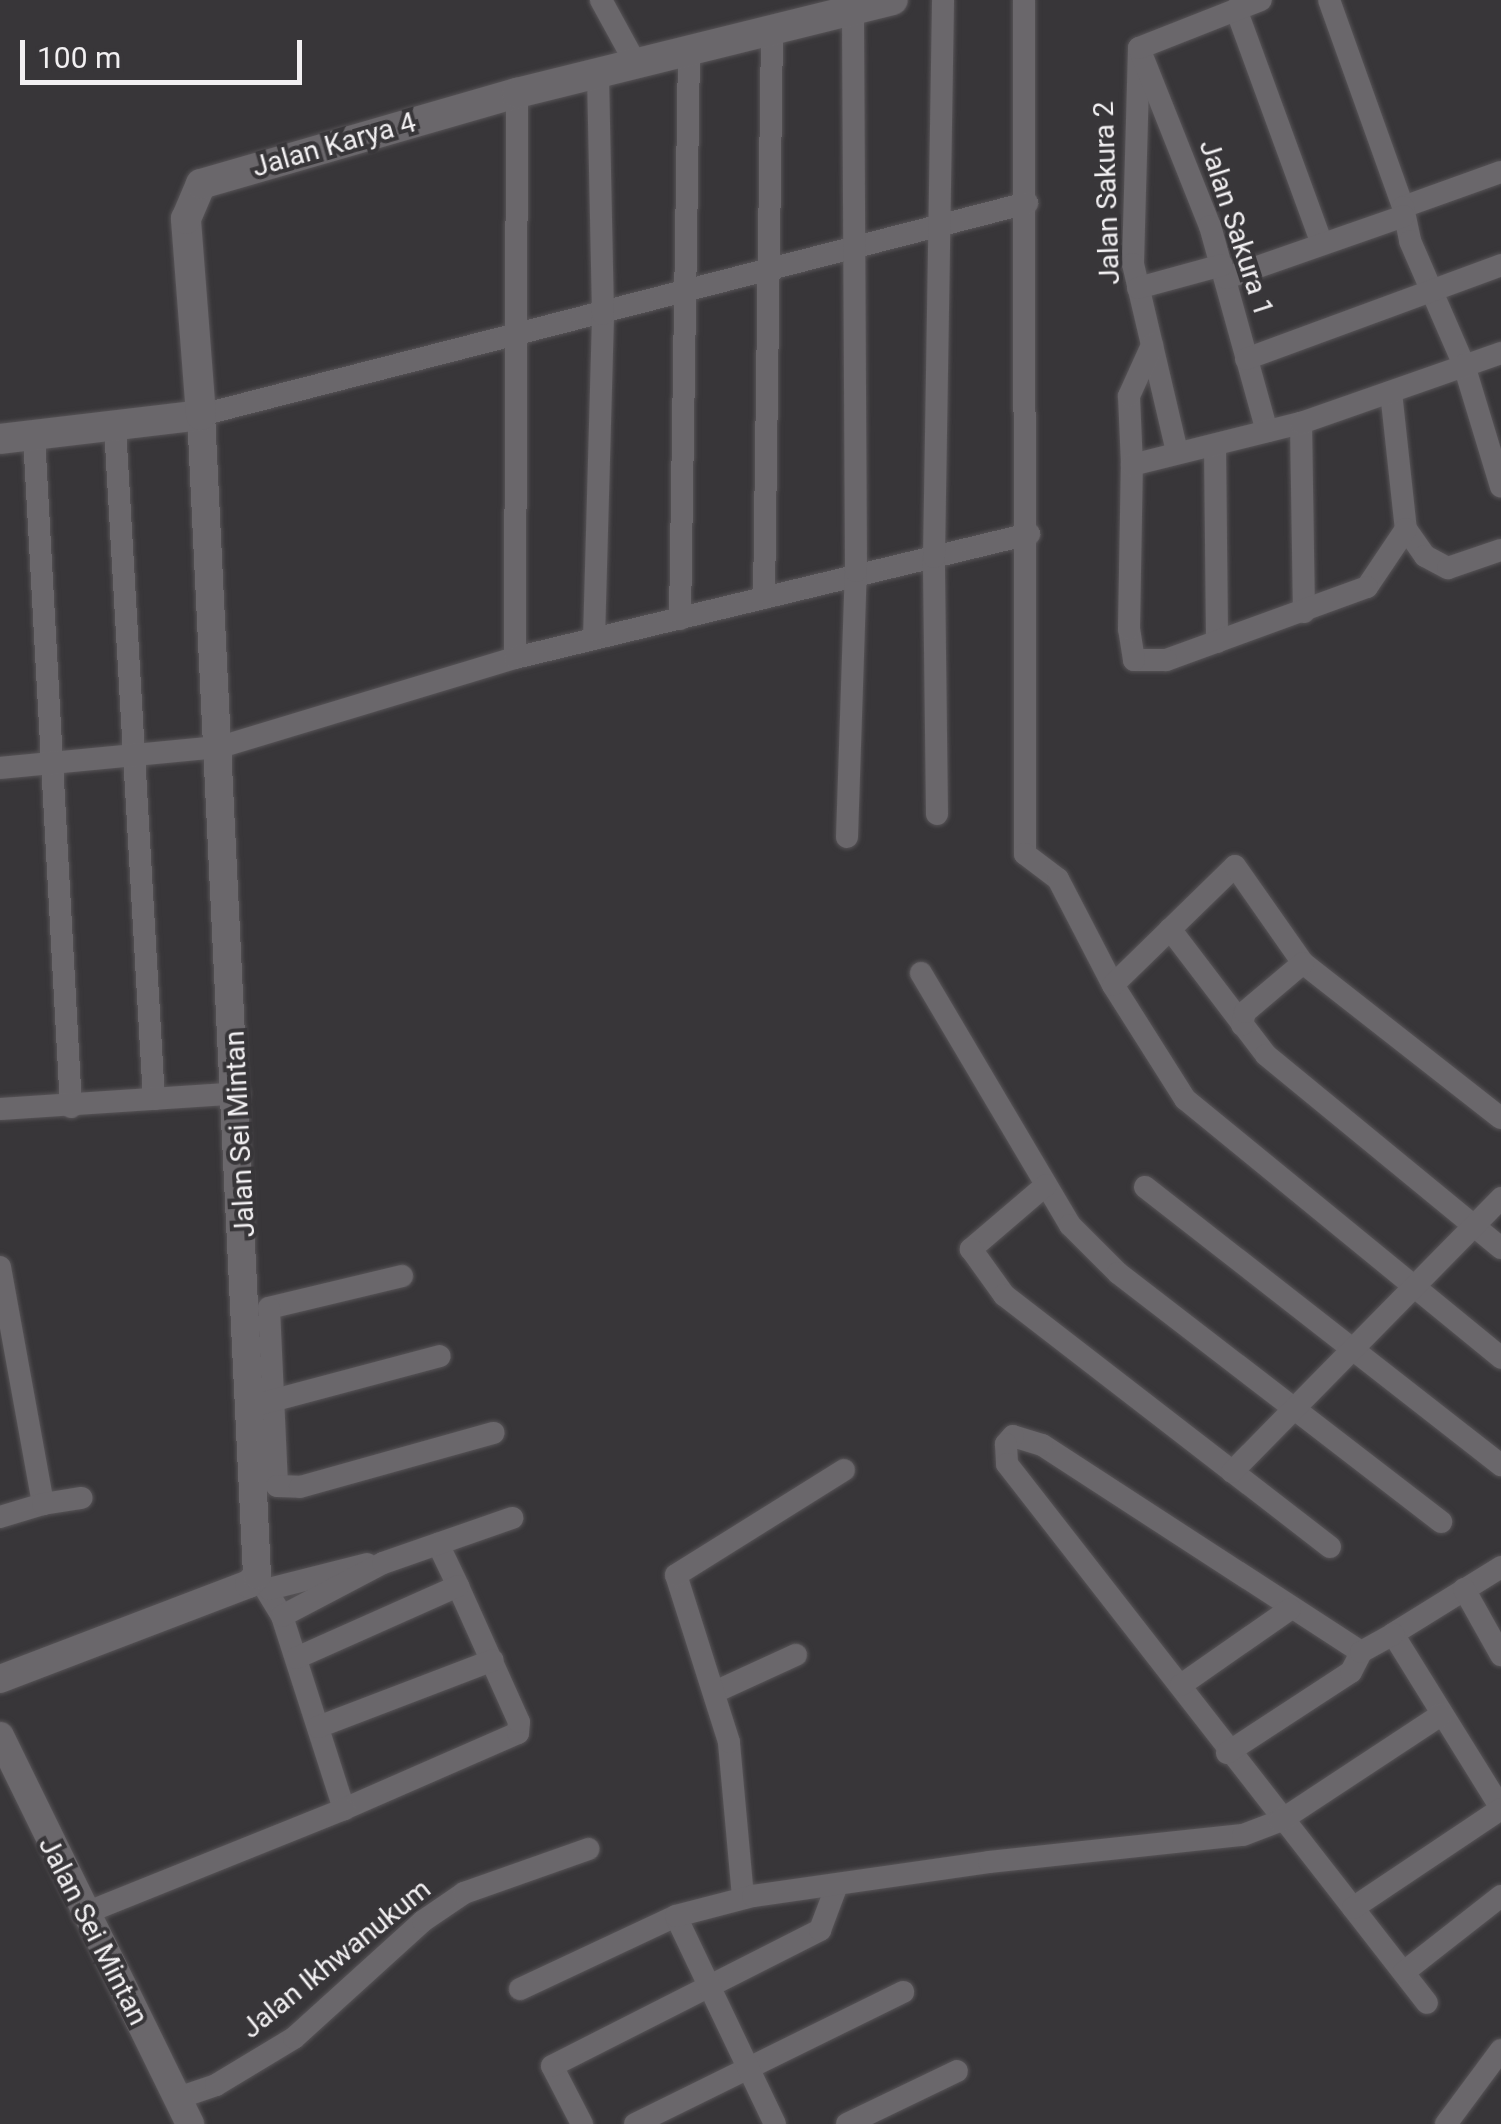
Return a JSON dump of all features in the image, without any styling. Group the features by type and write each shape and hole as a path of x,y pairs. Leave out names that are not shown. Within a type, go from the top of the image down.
{"main road":[{"name":"Jalan Karya 4","path":"201,415 186,219 193,190 216,178 516,93 893,0"},
{"path":"0,439 201,415"}],"street":[{"path":"601,0 636,64"},
{"path":"937,814 934,557 944,229 944,0"},
{"path":"1024,0 1029,534 1025,854 1058,879 1113,985 1186,1099 1501,1358"},
{"path":"1139,48 1261,0"},
{"path":"1330,0 1403,212 1464,365 1501,487"},
{"path":"846,837 856,571 858,250 853,9"},
{"path":"1236,9 1322,244"},
{"path":"764,598 773,272 772,32"},
{"name":"Jalan Sakura 1","path":"1139,48 1224,271 1267,431"},
{"name":"Jalan Sakura 2","path":"1139,48 1132,138 1138,288 1177,452"},
{"path":"680,619 690,51"},
{"path":"594,640 603,314 598,75"},
{"path":"515,658 516,93"},
{"path":"1138,288 1224,271 1322,244 1501,172"},
{"path":"201,415 944,229 1027,203"},
{"path":"1246,359 1501,265"},
{"path":"1152,345 1129,396 1132,466 1128,612 1134,660 1149,665 1367,587 1406,529"},
{"path":"1132,466 1301,422 1501,353"},
{"path":"1390,392 1406,529 1434,566 1501,550"},
{"name":"Jalan Sei Mintan","path":"201,415 238,1093 262,1404 263,1582"},
{"path":"1301,422 1304,612"},
{"path":"116,427 139,754 154,1100"},
{"path":"34,436 55,762 71,1107"},
{"path":"1215,445 1217,642"},
{"path":"0,768 220,747 515,658 764,598 856,571 1029,534"},
{"path":"1113,985 1235,866 1303,963 1501,1118"},
{"path":"1170,929 1266,1055 1501,1248"},
{"path":"1242,1025 1245,1012 1303,963"},
{"path":"921,973 1070,1225 1118,1273 1292,1411 1441,1522"},
{"path":"0,1109 238,1093"},
{"path":"1046,1185 971,1249 1004,1294 1330,1547"},
{"path":"1145,1187 1501,1465"},
{"path":"1232,1472 1410,1284 1501,1198"},
{"path":"0,1267 43,1504"},
{"path":"402,1276 272,1305 262,1404 274,1478 280,1490 494,1433"},
{"path":"262,1404 440,1356"},
{"path":"1361,1652 1042,1445 1013,1436 1007,1464 1180,1685 1280,1821 1428,2003"},
{"path":"743,1898 733,1770 715,1692 676,1574 844,1470"},
{"path":"0,1517 82,1498"},
{"path":"282,1616 383,1563 512,1518"},
{"path":"83,1914 344,1809 518,1733 493,1660 438,1544"},
{"path":"0,1679 249,1584 383,1563"},
{"path":"1228,1753 1351,1672 1361,1652 1501,1567"},
{"path":"263,1582 282,1616 344,1809"},
{"path":"296,1658 458,1586"},
{"path":"1464,1589 1501,1656"},
{"path":"1180,1685 1290,1609"},
{"path":"1353,1908 1501,1809 1393,1634"},
{"path":"715,1692 796,1655"},
{"path":"318,1727 493,1660"},
{"path":"520,1988 676,1916 743,1898 1243,1836 1280,1821 1440,1715"},
{"name":"Jalan Sei Mintan","path":"0,1736 83,1914 190,2124"},
{"name":"Jalan Ikhwanukum","path":"178,2098 216,2085 294,2038 422,1921 464,1894 588,1849"},
{"path":"582,2124 552,2066 820,1930 838,1885"},
{"path":"1404,1972 1501,1896"},
{"path":"676,1916 775,2124"},
{"path":"635,2124 903,1992"},
{"path":"1446,2124 1501,2050"},
{"path":"847,2124 957,2071"}]}
